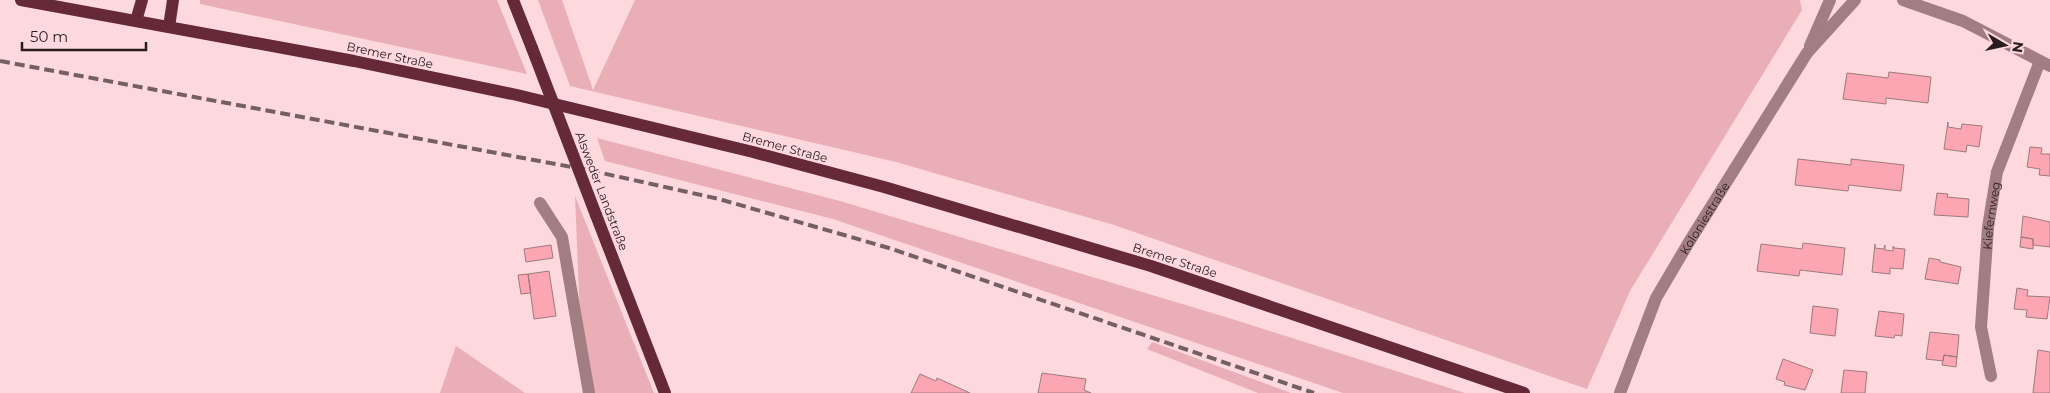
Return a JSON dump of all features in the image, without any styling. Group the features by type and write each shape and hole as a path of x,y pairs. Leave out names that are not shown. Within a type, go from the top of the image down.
{"main road":[{"name":"Bremer Straße","path":"21,0 354,61 517,95 752,152 884,187 1152,266 1524,393"},
{"path":"136,21 142,0"},
{"path":"170,27 173,0"},
{"name":"Alsweder Landstraße","path":"513,0 665,393"}],"street":[{"name":"Koloniestraße","path":"1620,393 1656,298 1807,53 1830,0"},
{"name":"Koloniestraße","path":"1807,53 1855,0"},
{"path":"1903,0 1947,14 2045,63"},
{"path":"1929,0 1947,14"},
{"name":"Kiefernweg","path":"1991,376 1980,327 1988,227 1997,172 2009,136 2045,63"},
{"path":"540,203 562,237 588,393"}],"shaded area":[{"path":"200,0 497,0 527,74 200,4"},
{"path":"538,0 562,0 593,90 635,0 1800,0 1802,10 1630,291 1587,389 1114,225 896,162 570,86"},
{"path":"597,138 840,201 1232,319 1465,393 1343,393 833,219 605,161"},
{"path":"575,196 581,211 654,393 583,393"},
{"path":"1152,342 1291,393 1258,393 1147,349"},
{"path":"456,346 525,393 440,393"}],"building":[{"path":"1889,72 1931,77 1928,103 1886,98 1886,104 1843,99 1847,73 1888,78"},
{"path":"1948,122 1948,127 1961,129 1962,124 1982,126 1979,147 1967,145 1966,152 1944,149"},
{"path":"2030,147 2042,148 2041,154 2050,154 2050,176 2039,175 2040,169 2027,167"},
{"path":"1798,159 1851,165 1851,159 1904,165 1901,191 1849,185 1848,191 1795,185"},
{"path":"1937,193 1948,194 1947,197 1969,199 1968,217 1934,215"},
{"path":"2023,216 2050,222 2050,247 2033,245 2033,239 2021,237"},
{"path":"2021,237 2033,239 2033,249 2020,247"},
{"path":"1803,243 1845,248 1842,275 1800,270 1799,276 1757,271 1761,244 1802,249"},
{"path":"1875,244 1875,248 1884,249 1885,245 1885,250 1893,251 1893,246 1894,248 1905,249 1903,269 1890,268 1890,274 1872,272"},
{"path":"551,245 553,258 526,262 524,249"},
{"path":"1929,258 1961,267 1958,284 1925,279"},
{"path":"549,271 556,316 534,319 528,274"},
{"path":"528,274 531,293 521,294 518,275"},
{"path":"2017,288 2028,290 2027,296 2050,297 2047,319 2026,317 2027,310 2014,309"},
{"path":"1813,306 1838,309 1835,336 1810,333"},
{"path":"1879,311 1904,314 1902,336 1895,335 1894,338 1875,336"},
{"path":"1930,332 1959,335 1957,357 1944,355 1943,361 1926,359"},
{"path":"2038,350 2050,352 2050,393 2033,393"},
{"path":"1944,355 1957,357 1956,367 1942,365"},
{"path":"1783,359 1813,370 1805,390 1784,385 1785,382 1776,379"},
{"path":"1844,370 1867,372 1865,393 1841,393"},
{"path":"1042,373 1086,379 1084,390 1091,393 1038,393"},
{"path":"920,374 936,381 937,378 970,393 911,393"}],"railway":[{"path":"0,61 588,170 719,199 889,248 1314,393"}]}
